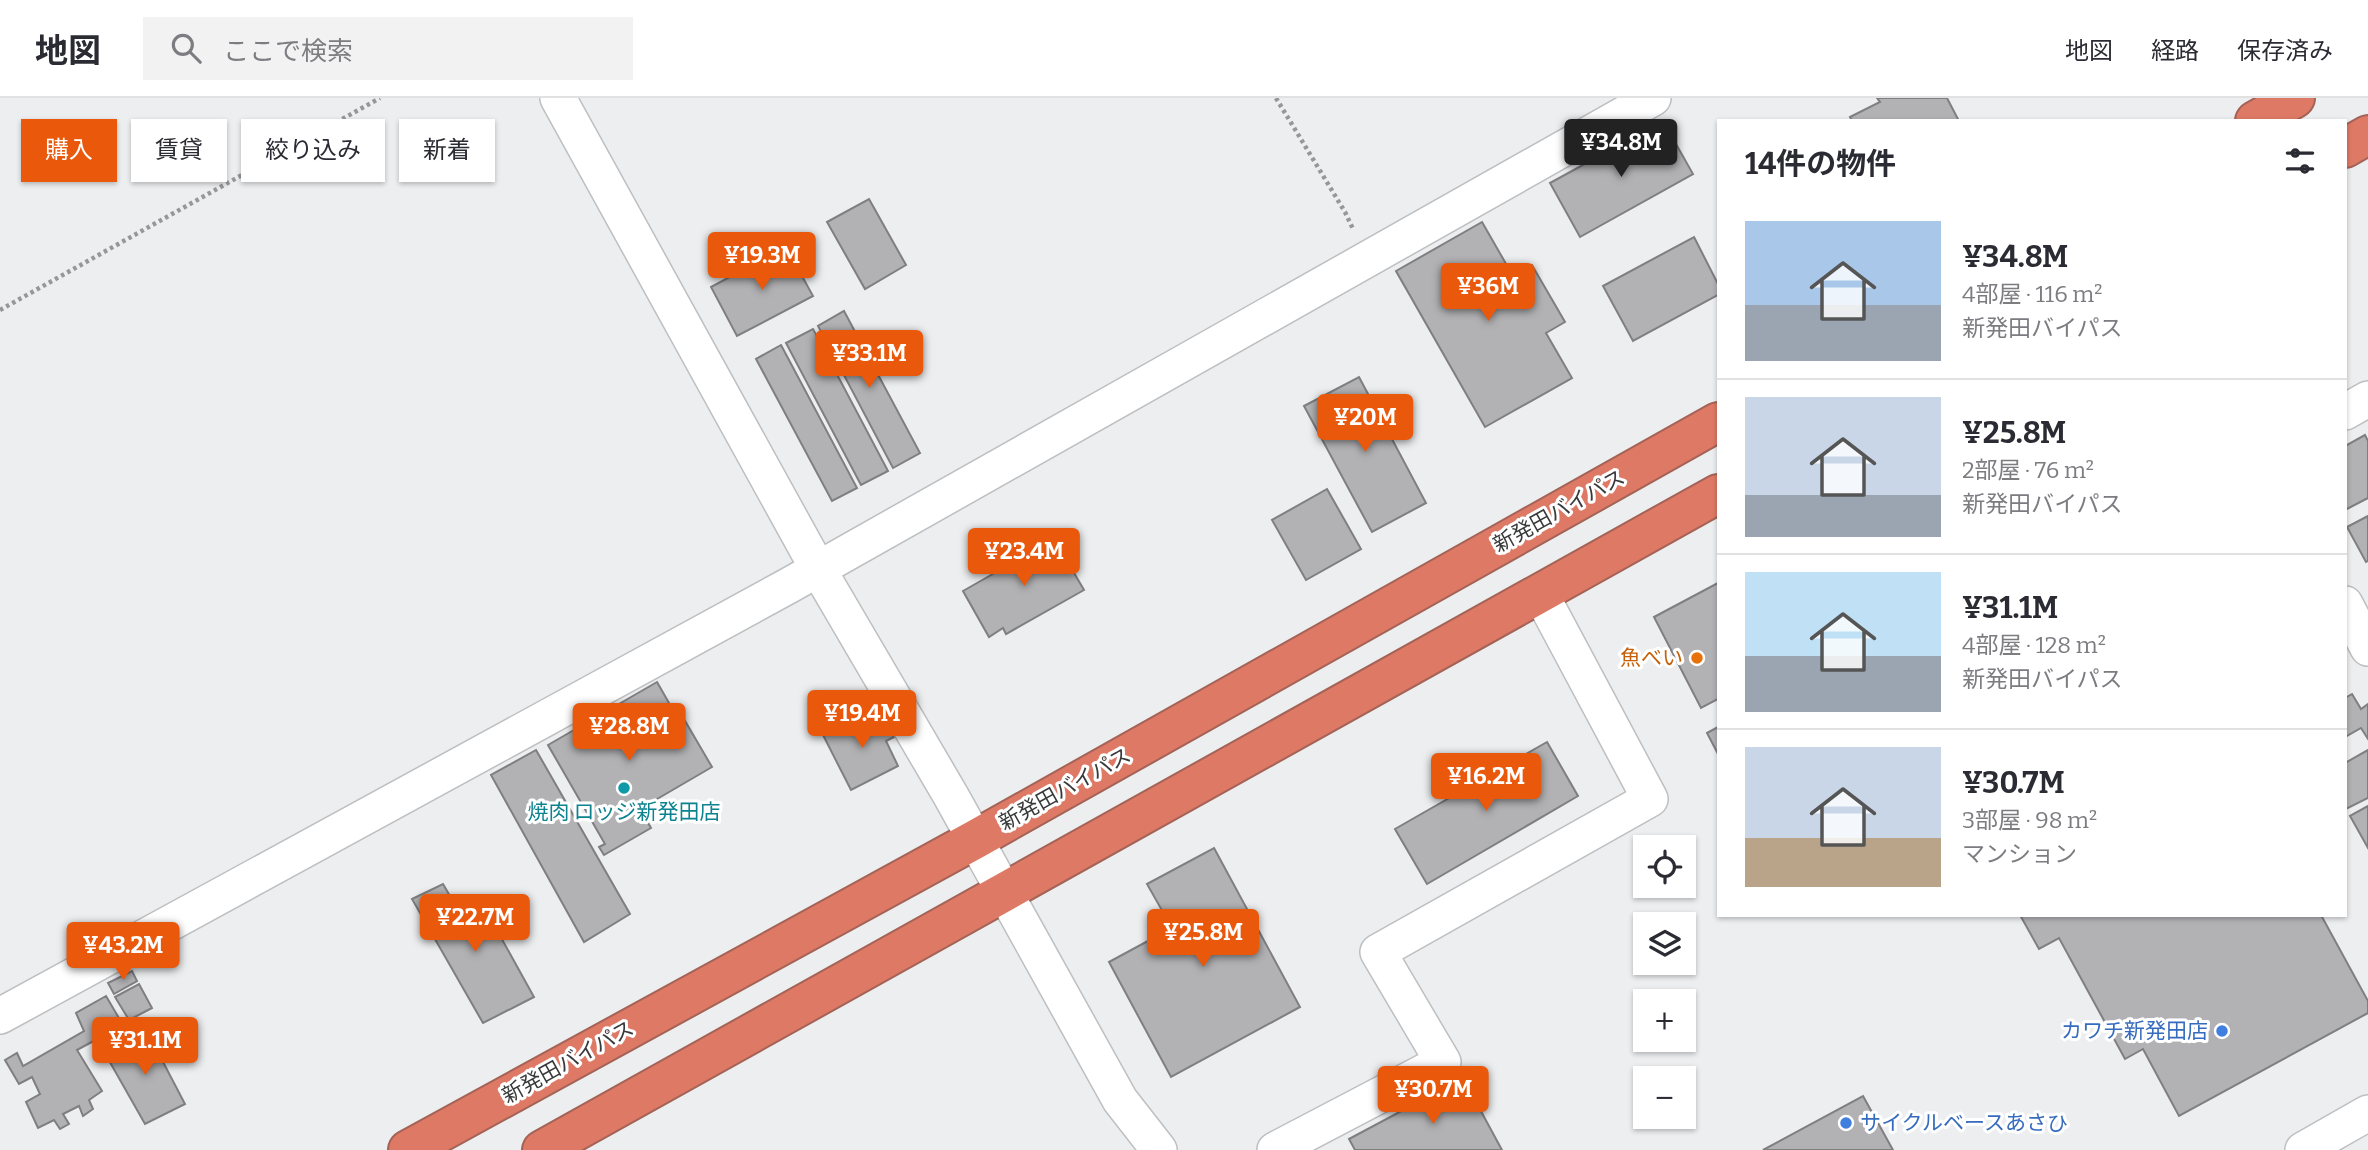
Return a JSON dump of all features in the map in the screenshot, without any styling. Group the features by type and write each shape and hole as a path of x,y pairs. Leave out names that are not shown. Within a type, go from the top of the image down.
{"highway":[{"path":"2258,119 2295,98"},
{"path":"2347,147 2368,135"},
{"name":"新発田バイパス","path":"408,1150 976,839 1717,423"},
{"path":"542,1150 1717,495"}],"street":[{"path":"558,98 818,569 976,839 1120,1100 1159,1150"},
{"path":"0,1016 818,569 1653,98"},
{"path":"2347,411 2368,399"},
{"path":"1275,1150 1443,1062 1378,952 1650,799 1540,593"},
{"path":"2347,608 2368,648"},
{"path":"2303,1150 2368,1113"}],"path":[{"path":"0,310 380,98"},
{"path":"1276,98 1345,212 1367,259"}],"building":[{"path":"1877,98 1947,98 1958,119 1851,119 1850,117 1880,102"},
{"path":"1663,121 1693,174 1580,237 1550,183"},
{"path":"869,199 906,265 865,289 827,222"},
{"path":"1482,222 1513,276 1532,265 1565,322 1546,333 1572,378 1485,427 1396,271"},
{"path":"1694,237 1717,282 1717,296 1633,341 1603,286"},
{"path":"786,247 813,296 737,336 711,287"},
{"path":"844,311 920,453 893,468 818,326"},
{"path":"813,329 888,471 861,485 786,343"},
{"path":"781,345 857,488 832,501 756,359"},
{"path":"1359,377 1426,503 1372,532 1304,406"},
{"path":"2365,435 2368,441 2368,498 2347,509 2347,445"},
{"path":"1327,489 1361,549 1306,580 1272,520"},
{"path":"2368,516 2368,561 2366,562 2347,527"},
{"path":"1050,532 1084,590 1006,634 1003,628 989,637 963,591 1033,551 1029,544"},
{"name":"魚べい","path":"1717,584 1717,700 1701,708 1654,617"},
{"name":"焼肉 ロッジ新発田店","path":"657,682 677,717 681,714 712,767 640,809 651,828 604,855 599,847 605,844 548,745"},
{"path":"2352,694 2361,709 2368,704 2368,739 2361,728 2347,736 2347,697"},
{"path":"881,713 894,737 886,741 898,766 851,790 823,735 855,718 859,725"},
{"path":"1717,728 1717,752 1707,733"},
{"path":"1547,742 1578,796 1427,884 1395,829"},
{"path":"536,750 630,914 584,942 491,775"},
{"path":"2368,750 2368,798 2347,808 2347,762"},
{"path":"2368,806 2368,848 2350,816"},
{"path":"1214,848 1300,1007 1171,1077 1109,962 1172,928 1147,884"},
{"path":"443,884 461,915 483,905 534,997 483,1023 412,899"},
{"name":"カワチ新発田店","path":"2021,917 2322,917 2368,1001 2368,1013 2179,1116 2143,1049 2125,1059 2059,938 2039,949"},
{"path":"132,971 137,981 114,994 108,983"},
{"path":"139,984 152,1008 129,1020 115,997"},
{"path":"106,996 123,1025 77,1050 102,1091 89,1100 93,1109 83,1116 79,1106 63,1114 69,1124 60,1129 54,1120 38,1128 26,1102 40,1094 32,1077 19,1084 5,1060 17,1053 23,1066 84,1031 76,1013"},
{"path":"132,1033 136,1042 149,1035 185,1104 145,1124 107,1057 114,1052 110,1044"},
{"path":"1463,1078 1502,1150 1355,1150 1349,1139"},
{"name":"サイクルベースあさひ","path":"1863,1096 1893,1150 1763,1150"}],"place":[{"name":"魚べい","path":"1697,658"},
{"name":"焼肉 ロッジ新発田店","path":"624,788"},
{"name":"カワチ新発田店","path":"2222,1031"},
{"name":"サイクルベースあさひ","path":"1846,1123"}]}
